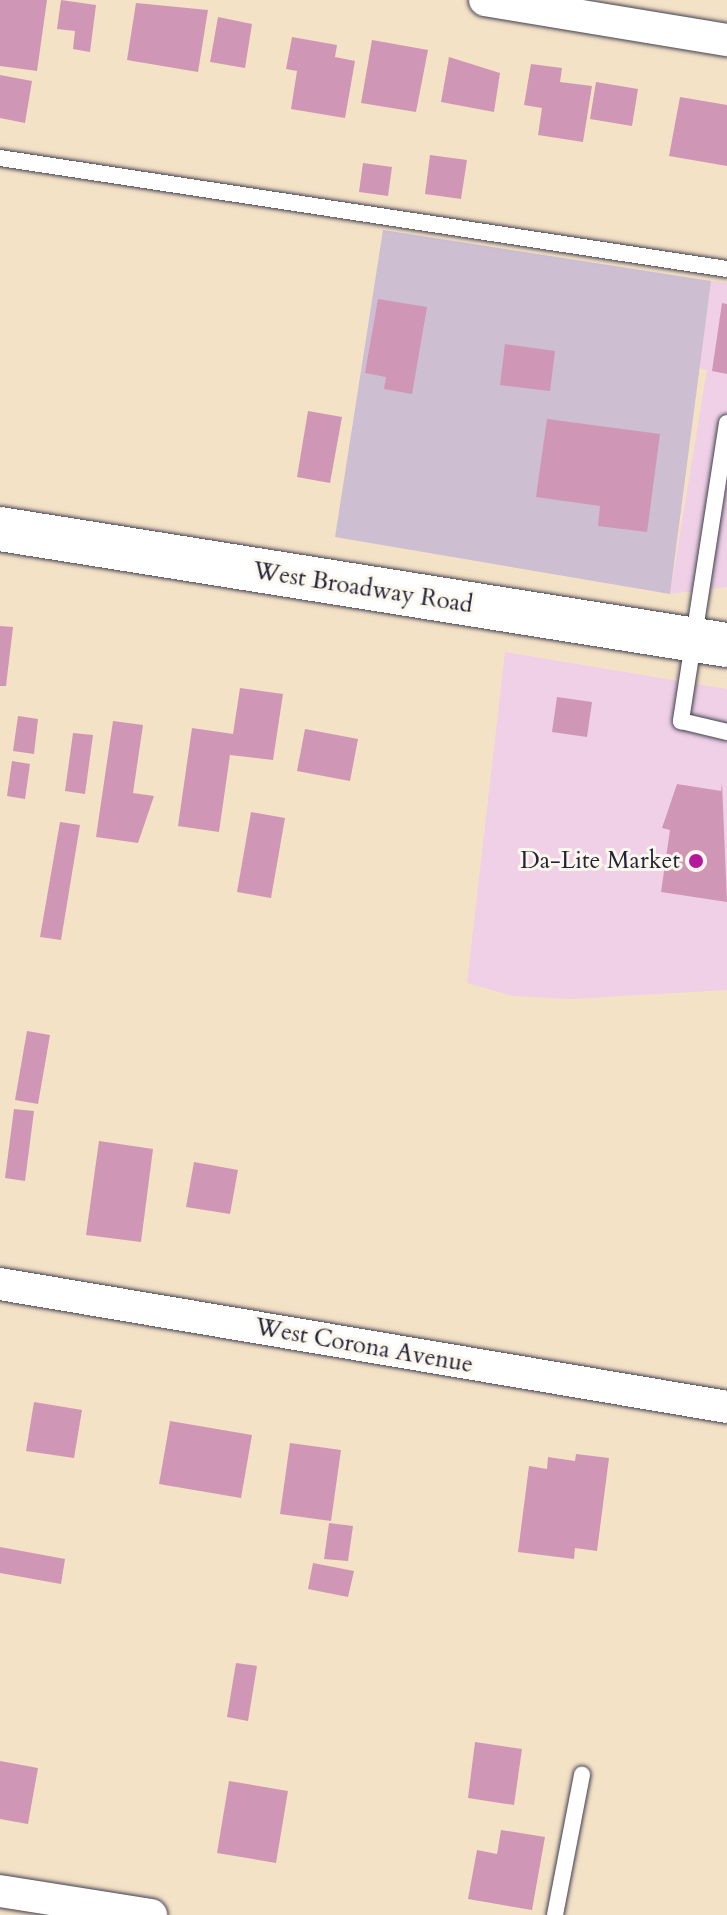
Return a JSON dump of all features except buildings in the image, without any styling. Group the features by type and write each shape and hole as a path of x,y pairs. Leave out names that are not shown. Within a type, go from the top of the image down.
{"main road":[{"name":"West Broadway Road","path":"0,529 710,642"}],"street":[{"path":"485,0 727,40"},
{"name":"West Corona Avenue","path":"0,1284 727,1407"},
{"path":"0,1891 151,1915"}],"lane":[{"path":"0,158 727,269"},
{"path":"727,423 710,642 681,721 727,732"},
{"path":"555,1915 582,1775"}],"shaded area":[{"path":"383,230 711,281 670,594 335,537"},
{"path":"711,281 727,283 727,587 670,594 707,370 698,367"},
{"path":"505,652 727,689 727,990 571,999 514,996 467,983"}],"place":[{"name":"Da-Lite Market","path":"696,861"}]}
